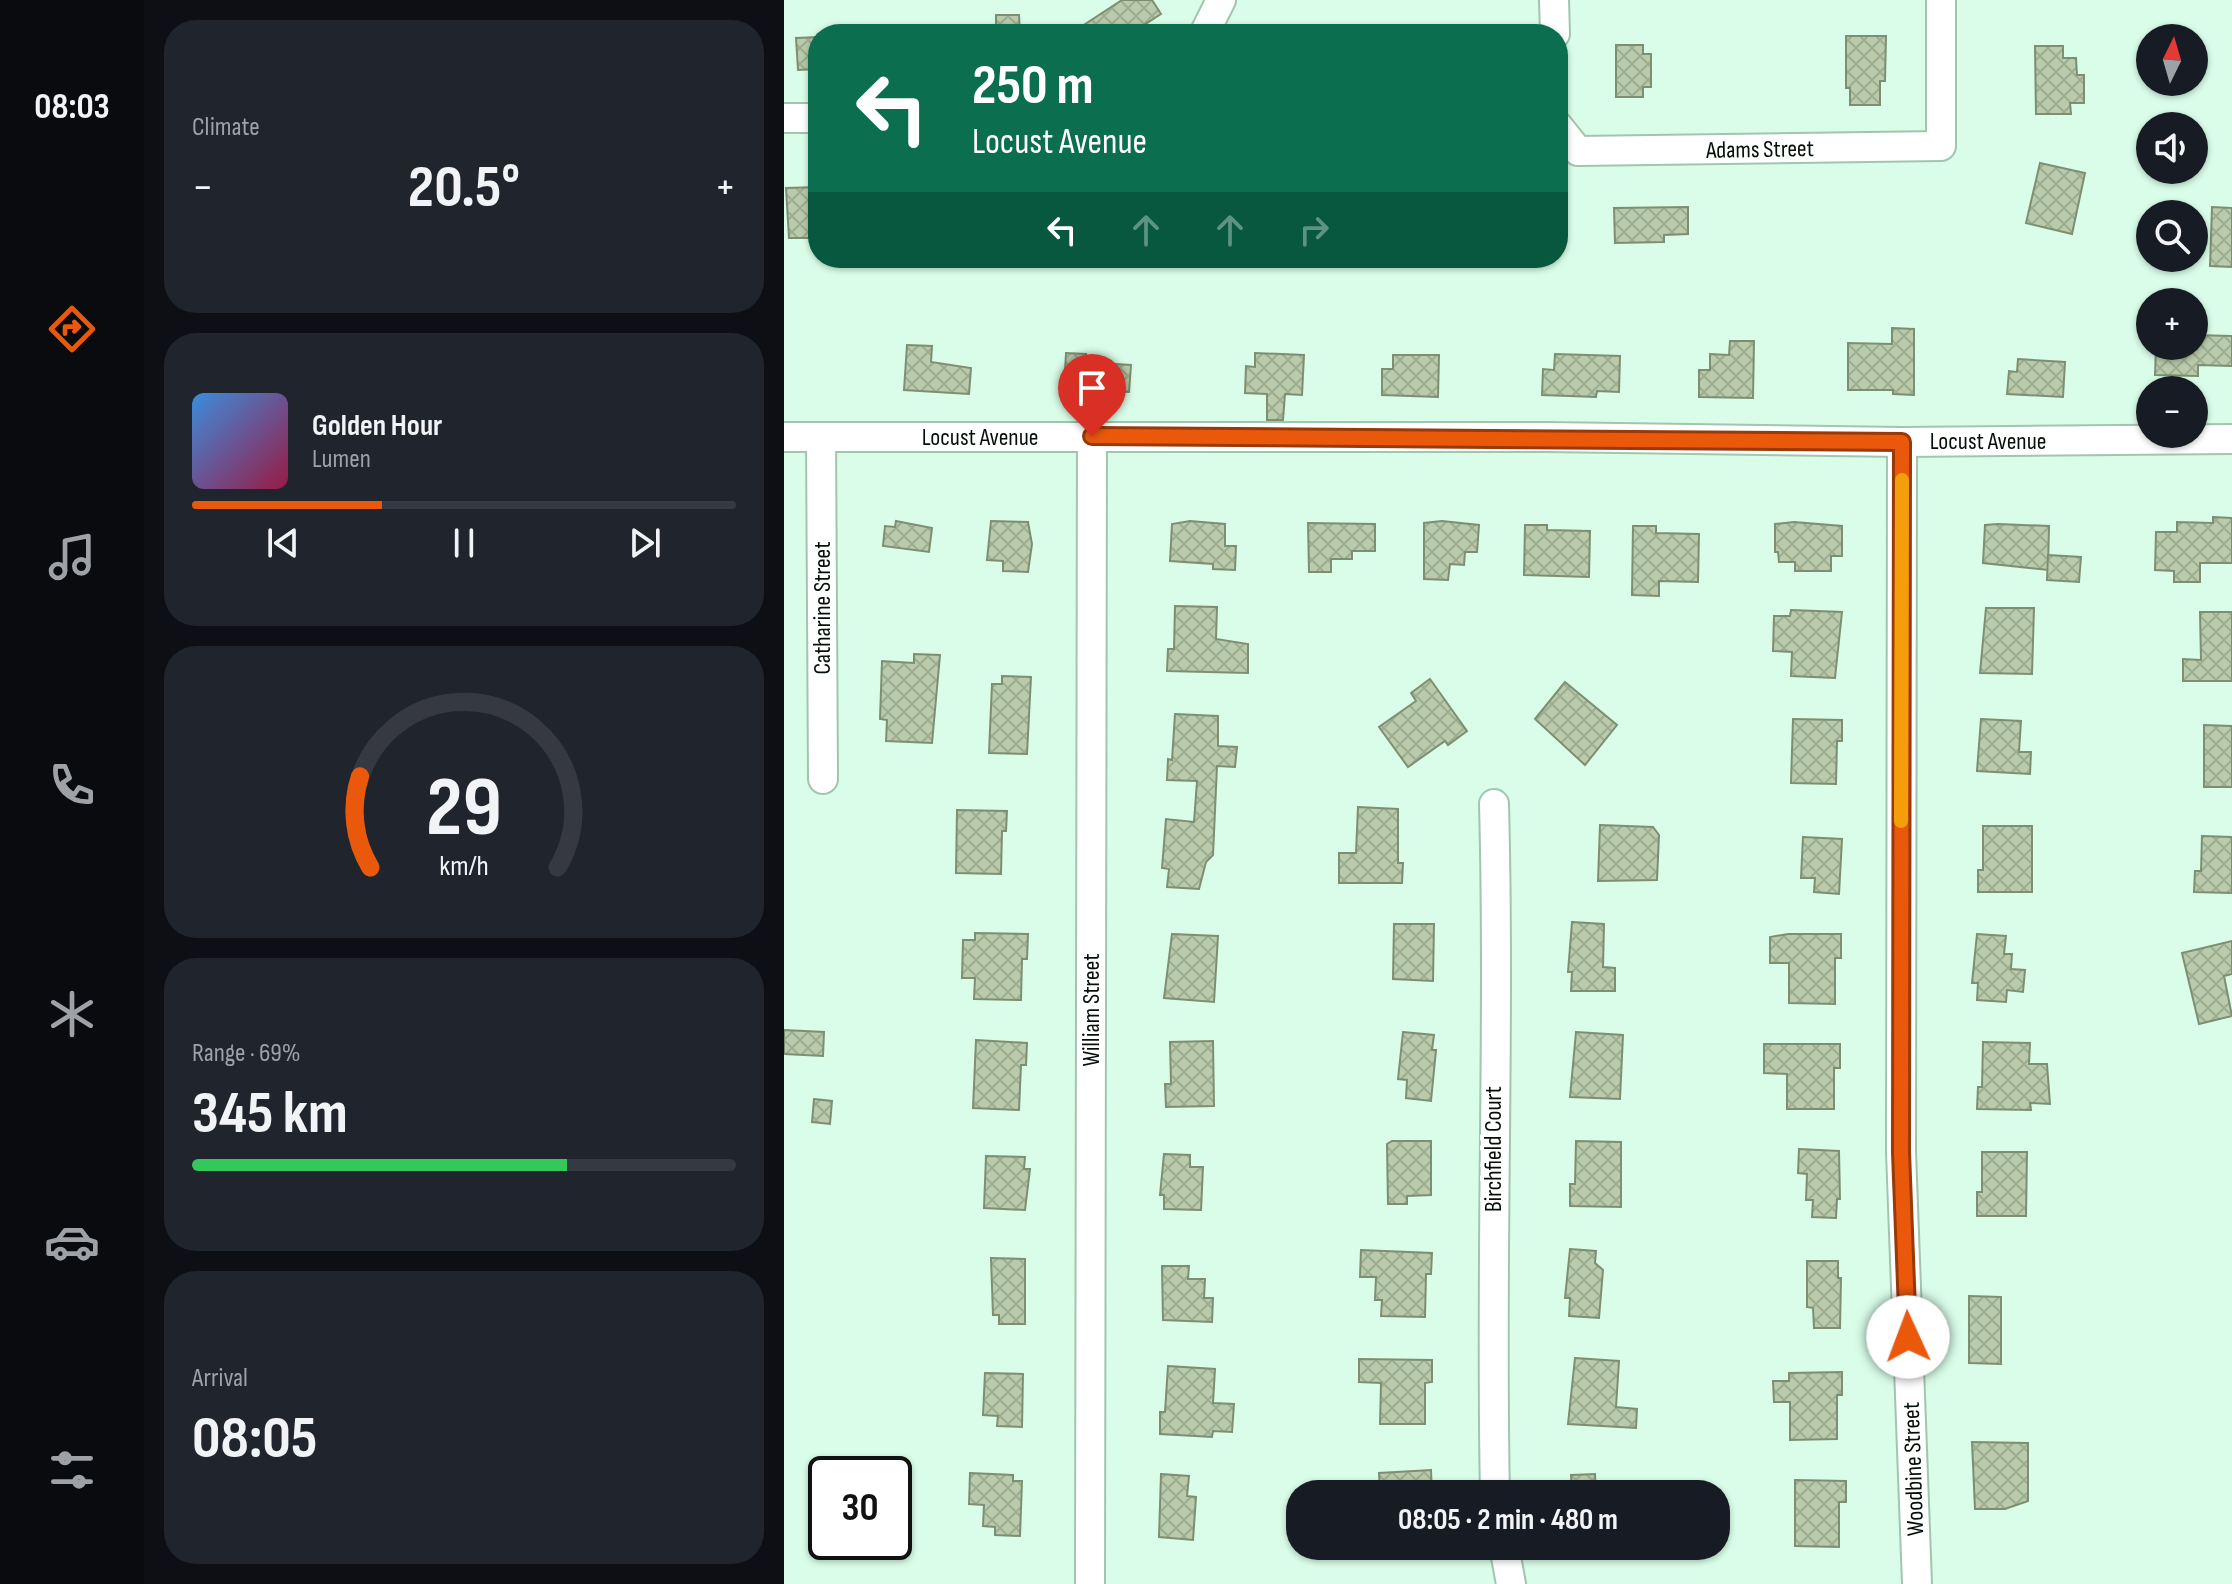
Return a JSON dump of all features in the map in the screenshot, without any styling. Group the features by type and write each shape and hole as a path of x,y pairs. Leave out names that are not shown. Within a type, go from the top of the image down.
{"street":[{"path":"1209,24 1221,0"},
{"path":"1554,0 1555,24"},
{"name":"Adams Street","path":"1568,138 1578,151 1941,146 1941,0"},
{"path":"784,118 808,118"},
{"name":"William Street","path":"1090,1584 1092,436"},
{"name":"Locust Avenue","path":"784,437 1902,442 2232,439"},
{"name":"Catharine Street","path":"821,438 823,779"},
{"name":"Woodbine Street","path":"1902,442 1901,1152 1917,1584"},
{"name":"Birchfield Court","path":"1494,804 1497,923 1493,1095 1495,1480"},
{"path":"1507,1560 1511,1584"}],"building":[{"path":"1122,0 1152,0 1161,14 1146,24 1085,24"},
{"path":"996,15 1019,15 1019,24 996,24"},
{"path":"1846,36 1886,36 1885,81 1880,81 1880,105 1850,105 1850,88 1846,88"},
{"path":"808,37 808,70 798,70 796,38"},
{"path":"1616,45 1643,45 1643,54 1651,54 1651,87 1643,87 1643,97 1616,97"},
{"path":"2035,46 2063,46 2063,58 2076,58 2077,75 2084,75 2084,103 2070,103 2071,114 2036,114"},
{"path":"2040,163 2085,173 2072,234 2026,223"},
{"path":"808,187 808,238 789,238 786,188"},
{"path":"1688,207 1688,234 1664,235 1664,242 1615,243 1614,208"},
{"path":"2212,207 2232,208 2232,267 2210,266"},
{"path":"1892,328 1914,329 1914,395 1893,394 1893,390 1848,390 1848,343 1892,344"},
{"path":"2208,335 2232,336 2232,366 2198,365 2198,376 2155,375 2156,360 2208,360"},
{"path":"1730,341 1754,341 1753,398 1699,397 1699,370 1710,370 1710,354 1729,355"},
{"path":"907,345 932,346 931,362 971,368 969,394 904,390"},
{"path":"1066,353 1086,354 1086,360 1099,363 1131,365 1129,392 1111,391 1111,397 1083,397 1083,391 1064,390"},
{"path":"1255,353 1304,355 1302,395 1285,394 1283,420 1267,420 1267,394 1245,393 1246,366 1255,367"},
{"path":"1555,354 1620,356 1619,392 1597,391 1596,397 1542,395 1543,369 1554,370"},
{"path":"1393,355 1439,355 1438,397 1382,395 1382,369 1393,369"},
{"path":"2018,359 2065,362 2063,397 2007,394 2009,371 2017,372"},
{"path":"2213,517 2232,518 2232,563 2200,563 2200,582 2174,582 2174,571 2155,570 2156,532 2177,532 2177,522 2213,523"},
{"path":"896,521 932,528 929,552 883,546 885,526 895,527"},
{"path":"991,521 1028,522 1032,544 1028,572 1003,571 1003,561 987,560"},
{"path":"1190,521 1225,524 1225,546 1236,546 1235,570 1213,569 1213,564 1170,561 1172,524"},
{"path":"1442,521 1479,525 1477,552 1465,552 1464,565 1450,564 1448,580 1424,579 1424,523"},
{"path":"1794,522 1842,526 1842,556 1831,556 1831,571 1795,571 1795,562 1779,562 1778,552 1775,552 1775,524"},
{"path":"1308,523 1375,524 1375,551 1352,551 1352,559 1331,559 1331,572 1309,572"},
{"path":"1525,525 1547,525 1547,530 1590,531 1589,577 1524,575"},
{"path":"1985,525 2049,526 2048,570 1983,563"},
{"path":"1633,526 1656,526 1656,533 1699,534 1698,582 1659,581 1659,596 1632,595"},
{"path":"2048,555 2081,557 2079,582 2047,580"},
{"path":"1175,606 1217,607 1216,639 1248,644 1248,673 1167,671 1168,649 1174,649"},
{"path":"1986,608 2034,608 2032,674 1980,673"},
{"path":"1791,610 1842,612 1835,678 1791,676 1792,652 1773,651 1774,616 1790,616"},
{"path":"2200,612 2232,612 2232,681 2183,681 2183,659 2201,660"},
{"path":"914,654 940,655 932,743 886,741 887,720 880,719 882,661 914,663"},
{"path":"1002,676 1031,677 1027,754 989,753 992,684 1002,684"},
{"path":"1430,679 1467,731 1448,745 1445,741 1408,767 1379,727 1416,701 1411,693"},
{"path":"1565,682 1617,725 1585,765 1535,719"},
{"path":"1175,714 1218,716 1218,746 1237,747 1235,767 1217,766 1213,855 1206,862 1199,889 1167,887 1169,869 1162,868 1166,819 1194,822 1197,781 1167,780 1168,759 1172,760"},
{"path":"1793,719 1842,720 1842,741 1837,741 1836,784 1791,783"},
{"path":"1981,719 2021,721 2019,752 2031,752 2030,774 1977,771"},
{"path":"2204,725 2232,726 2232,787 2204,787"},
{"path":"1358,807 1398,809 1398,863 1403,863 1402,883 1339,883 1339,853 1356,853"},
{"path":"957,810 1007,811 1006,831 1002,831 1001,874 956,873"},
{"path":"1600,825 1653,827 1659,835 1657,880 1598,881"},
{"path":"1983,826 2032,826 2032,892 1978,892 1978,870 1983,870"},
{"path":"2202,836 2232,837 2232,893 2194,892 2195,871 2201,871"},
{"path":"1803,837 1842,839 1839,894 1814,892 1815,878 1801,878"},
{"path":"1572,922 1604,924 1603,967 1615,968 1615,991 1571,991 1572,972 1568,972"},
{"path":"1394,924 1434,924 1433,981 1393,979"},
{"path":"975,933 1028,934 1027,959 1022,959 1021,1000 974,999 975,978 962,978 963,940 975,940"},
{"path":"1172,934 1218,936 1214,1002 1164,998"},
{"path":"1841,934 1841,958 1835,958 1835,1004 1789,1003 1789,963 1770,963 1770,937"},
{"path":"1977,934 2006,936 2004,954 2012,954 2011,969 2025,970 2023,992 2007,990 2006,1002 1977,1000 1978,983 1972,983"},
{"path":"2232,941 2232,974 2224,976 2232,1016 2199,1024 2182,953"},
{"path":"784,1030 824,1032 823,1056 784,1054"},
{"path":"1403,1032 1434,1035 1432,1050 1436,1050 1431,1101 1406,1098 1407,1080 1398,1079"},
{"path":"1576,1032 1623,1035 1620,1099 1570,1097"},
{"path":"976,1040 1027,1043 1026,1065 1021,1065 1019,1110 973,1108"},
{"path":"1213,1041 1214,1106 1166,1107 1165,1084 1171,1084 1170,1042"},
{"path":"1983,1042 2030,1043 2029,1064 2047,1064 2050,1104 2030,1103 2031,1110 1977,1109 1978,1087 1982,1087"},
{"path":"1764,1044 1840,1044 1840,1068 1834,1068 1834,1109 1787,1109 1787,1074 1764,1073"},
{"path":"814,1099 832,1101 830,1124 812,1122"},
{"path":"1392,1141 1431,1141 1431,1195 1407,1196 1407,1204 1388,1204 1387,1144"},
{"path":"1576,1141 1621,1142 1621,1207 1570,1206 1570,1184 1575,1184"},
{"path":"1799,1149 1839,1151 1840,1199 1837,1199 1836,1218 1812,1217 1813,1200 1806,1200 1807,1174 1798,1173"},
{"path":"1982,1152 2027,1152 2026,1216 1977,1216 1977,1192 1982,1192"},
{"path":"1164,1154 1190,1155 1190,1167 1203,1167 1201,1210 1164,1209 1164,1195 1160,1195"},
{"path":"986,1156 1025,1157 1024,1169 1030,1169 1025,1210 984,1208"},
{"path":"1570,1249 1596,1251 1595,1263 1603,1270 1599,1318 1569,1316 1570,1298 1565,1298"},
{"path":"1361,1250 1432,1253 1431,1274 1426,1274 1425,1317 1381,1316 1382,1300 1375,1300 1376,1277 1360,1277"},
{"path":"991,1258 1025,1259 1025,1324 999,1324 999,1315 993,1315"},
{"path":"1807,1261 1838,1261 1838,1278 1841,1278 1840,1328 1814,1328 1813,1308 1807,1307"},
{"path":"1162,1266 1189,1266 1188,1279 1205,1279 1204,1298 1213,1298 1212,1322 1163,1320"},
{"path":"1969,1296 2001,1297 2001,1364 1969,1363"},
{"path":"1575,1358 1619,1361 1616,1407 1637,1409 1636,1428 1568,1424"},
{"path":"1359,1359 1432,1360 1432,1382 1425,1383 1425,1424 1380,1424 1381,1383 1359,1382"},
{"path":"1168,1366 1215,1369 1213,1403 1234,1404 1232,1432 1213,1431 1212,1437 1160,1434 1160,1412 1165,1412"},
{"path":"1842,1372 1842,1395 1837,1395 1837,1439 1790,1440 1790,1402 1774,1402 1773,1381 1789,1381 1789,1373"},
{"path":"985,1373 1023,1374 1022,1427 997,1426 998,1416 983,1415"},
{"path":"1972,1442 2028,1443 2028,1501 2005,1509 1975,1509"},
{"path":"1431,1470 1431,1480 1379,1480 1379,1473"},
{"path":"970,1473 1013,1475 1013,1481 1022,1481 1020,1536 995,1535 995,1527 983,1526 984,1505 969,1504"},
{"path":"1161,1474 1189,1476 1187,1496 1196,1497 1193,1540 1159,1537"},
{"path":"1595,1474 1595,1480 1571,1480 1571,1475"},
{"path":"1795,1480 1846,1481 1846,1502 1839,1502 1839,1547 1795,1546"}],"slow traffic":[{"path":"1901,821 1902,480"}],"route":[{"path":"1092,436 1902,442 1901,1152 1908,1337"}]}
